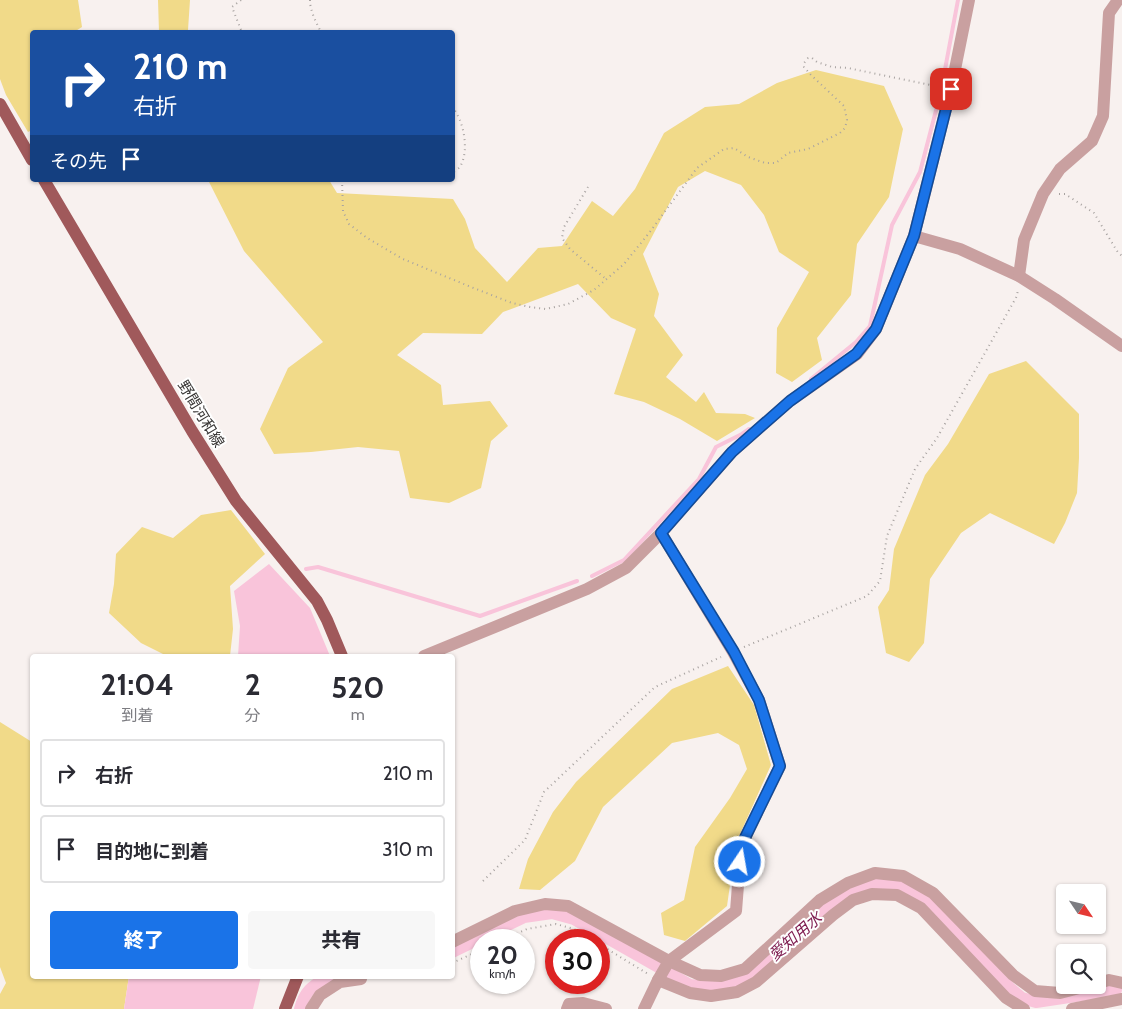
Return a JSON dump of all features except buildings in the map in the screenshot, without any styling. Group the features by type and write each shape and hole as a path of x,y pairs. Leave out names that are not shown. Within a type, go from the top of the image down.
{"main road":[{"path":"0,104 30,156"},
{"name":"野間河和線","path":"45,182 192,431 236,501 317,601 341,654"},
{"path":"285,1009 297,979"}],"street":[{"path":"429,654 595,585 626,568 661,533 732,452 790,401 856,354 876,329 914,236 951,89 969,0"},
{"path":"1020,276 1024,240 1043,194 1060,169 1092,140 1103,116 1110,13 1118,0"},
{"path":"914,236 960,248 1020,276 1122,346"},
{"path":"644,1009 669,961 736,912 741,846 780,766 759,700 734,652 661,533"},
{"path":"455,941 515,911 545,904 568,906 669,961 700,975 721,976 744,969 820,900 848,883 874,873 903,876 933,893 1013,975 1035,991 1056,993"},
{"path":"658,980 690,993 711,996 737,992 756,982 853,900 872,894 896,895 921,908 1006,998 1024,1009"},
{"path":"311,1009 320,995 340,982 361,979"},
{"path":"1106,981 1122,984"},
{"path":"1030,1009 1035,991"},
{"path":"1072,1009 1122,999"},
{"path":"567,1009 569,1004 583,1003 606,1009"}],"path":[{"path":"240,30 232,7 241,0"},
{"path":"310,0 320,30"},
{"path":"342,182 343,211 349,224 367,238 403,259 487,294 530,308 546,309 568,304 594,290 624,264 697,168 724,149 734,148 748,157 765,163 776,163 788,153 808,149 846,128 847,120 844,106 811,76 804,67 804,63 808,58 832,67 848,68 951,89"},
{"path":"455,110 465,135 464,156 461,166 455,171"},
{"path":"588,187 564,227 562,238 570,249 606,279"},
{"path":"1043,194 1065,194 1094,213 1122,256"},
{"path":"483,881 525,840 544,792 655,687 866,596 880,581 887,536 915,469 937,438 1017,296 1020,276"},
{"path":"527,929 556,924 571,929"},
{"path":"610,951 658,980"},
{"path":"455,962 470,955"}],"shaded area":[{"path":"0,0 78,0 82,27 77,30 30,30 30,131 28,132 6,95 0,79"},
{"path":"158,0 190,0 188,30 159,30"},
{"path":"816,70 884,86 903,129 889,197 857,244 851,295 817,338 822,360 792,382 776,373 777,328 809,272 779,252 764,215 741,185 705,171 678,187 643,254 659,294 654,316 683,355 666,377 696,402 704,392 716,413 745,414 755,418 717,441 680,419 644,402 614,394 636,329 611,318 578,284 503,312 482,334 423,333 397,355 441,385 443,405 490,401 508,426 491,441 481,488 449,503 410,498 399,451 358,447 274,454 260,429 288,368 323,342 244,251 209,182 330,182 337,193 453,199 465,219 475,248 507,282 538,248 562,246 592,201 613,216 635,189 664,133 705,107 739,104 777,83"},
{"path":"1026,361 1079,414 1077,493 1065,523 1054,544 990,513 961,533 930,579 924,643 909,662 886,653 878,607 889,590 894,549 925,475 948,444 989,374"},
{"path":"231,510 265,554 230,586 233,629 230,654 163,654 141,643 109,613 114,584 116,554 142,527 173,538 201,515"},
{"path":"269,564 310,608 329,654 238,654 240,626 234,591"},
{"path":"728,666 754,705 771,765 736,843 727,906 685,941 664,935 661,913 684,900 695,847 730,798 747,769 739,745 718,733 672,743 603,807 575,861 540,890 519,889 528,859 553,812 576,782 672,689"},
{"path":"0,722 30,741 30,979 129,979 124,1009 0,1009 0,994 6,983 0,967"},
{"path":"129,979 260,979 253,1009 124,1009"}],"waterway":[{"path":"943,80 958,0"},
{"path":"811,379 856,342 870,326 892,225 920,172 940,95"},
{"path":"592,576 624,560 699,479 716,447 749,429"},
{"path":"306,569 318,567 480,616 577,581"},
{"name":"愛知用水","path":"455,951 524,917 552,913 574,919 690,985 710,987 732,983 751,974 828,907 849,892 872,884 899,886 928,899 1010,988 1022,998 1036,1002 1116,990"},
{"name":"愛知用水","path":"300,1009 304,997 310,989 324,979"}],"route":[{"path":"740,862 741,846 780,766 759,700 734,652 661,533 732,452 790,401 856,354 876,329 914,236 951,89"}]}
